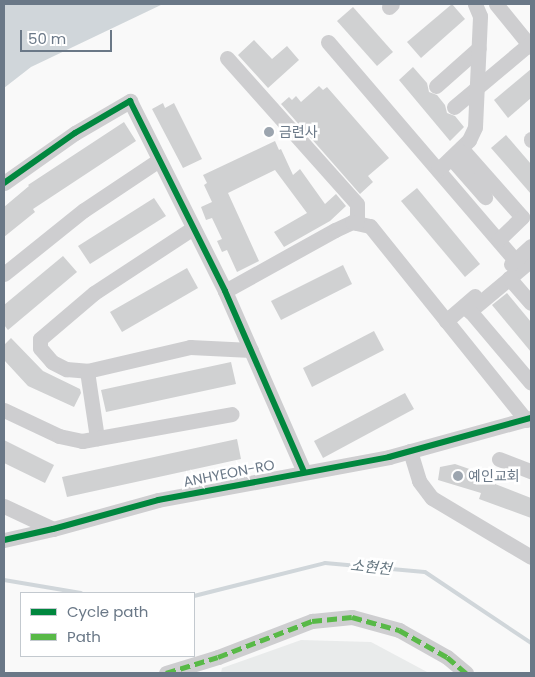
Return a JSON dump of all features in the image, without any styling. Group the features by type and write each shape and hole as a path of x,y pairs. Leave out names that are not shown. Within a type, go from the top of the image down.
{"street":[{"path":"438,170 470,140 475,127 478,86 479,48 477,10 495,4 530,45 478,86 454,107"},
{"path":"328,42 515,260"},
{"path":"436,86 479,48"},
{"path":"227,58 358,204 357,223"},
{"path":"4,183 75,133 130,101 225,291 304,472"},
{"path":"456,153 485,197"},
{"path":"456,153 522,217 498,240"},
{"path":"4,274 84,210 159,160"},
{"path":"225,291 352,222 370,226 446,321 529,419"},
{"path":"193,228 94,293 40,339 40,348 52,362 66,369 87,371 190,347 251,350"},
{"path":"446,321 515,260 530,253"},
{"path":"530,253 509,278 470,311 531,383"},
{"path":"509,278 531,303"},
{"path":"87,371 97,438"},
{"path":"4,410 59,436 82,441 232,414"},
{"name":"ANHYEON-RO","path":"4,540 158,500 304,472 358,464 529,419"},
{"path":"410,451 419,481 432,498 531,557"},
{"path":"499,459 531,471"},
{"path":"4,506 52,529"},
{"path":"166,673 218,657 312,621 352,617 399,630 447,657 466,673"}],"shaded area":[{"path":"4,4 163,4 31,67 4,88"},
{"path":"301,640 371,642 429,673 221,673 222,668"}],"building":[{"path":"452,4 465,19 421,58 407,42"},
{"path":"353,7 393,52 377,66 337,21"},
{"path":"254,40 272,59 287,46 299,60 268,88 238,55"},
{"path":"413,67 427,83 429,92 437,95 445,105 447,113 455,116 464,127 450,141 399,80"},
{"path":"531,69 531,98 508,118 494,100"},
{"path":"319,86 323,90 327,87 389,158 368,176 373,182 360,194 281,104 289,97 292,100 296,96 301,102"},
{"path":"163,103 165,108 174,103 202,159 183,168 152,109"},
{"path":"124,122 136,141 33,209 35,212 4,237 4,207 28,185"},
{"path":"506,135 531,164 531,194 491,148"},
{"path":"275,141 279,150 281,149 293,175 300,169 325,204 336,194 346,206 330,221 284,247 274,232 307,213 275,170 228,193 259,261 237,272 227,250 222,252 217,241 222,239 212,218 206,220 201,207 212,202 204,185 207,183 203,175"},
{"path":"417,188 480,264 465,277 401,201"},
{"path":"154,198 166,216 90,264 78,246"},
{"path":"63,256 77,272 8,330 4,325 4,305"},
{"path":"343,265 352,284 281,320 271,301"},
{"path":"187,268 198,288 122,332 110,312"},
{"path":"507,293 531,322 531,352 492,305"},
{"path":"374,331 384,350 312,387 303,368"},
{"path":"11,338 43,371 80,389 81,393 74,407 28,386 4,360 4,345"},
{"path":"231,362 236,384 106,412 101,390"},
{"path":"405,393 414,409 323,458 314,441"},
{"path":"237,439 241,459 67,497 62,477"},
{"path":"4,440 54,465 45,483 4,463"},
{"path":"455,464 478,472 477,477 531,498 531,518 479,499 481,493 438,480 440,467"}],"waterway":[{"name":"소현천","path":"195,596 325,563 425,572 531,643"},
{"name":"소현천","path":"4,580 75,592"}],"marked path":[{"path":"166,673 218,657 312,621 352,617 399,630 447,657 466,673"}],"cycle path":[{"path":"4,183 75,133 130,101 225,291 304,472"},
{"path":"4,540 53,529 158,500 389,457 531,418"}],"place":[{"name":"금련사","path":"269,132"},
{"name":"예인교회","path":"458,476"}]}
